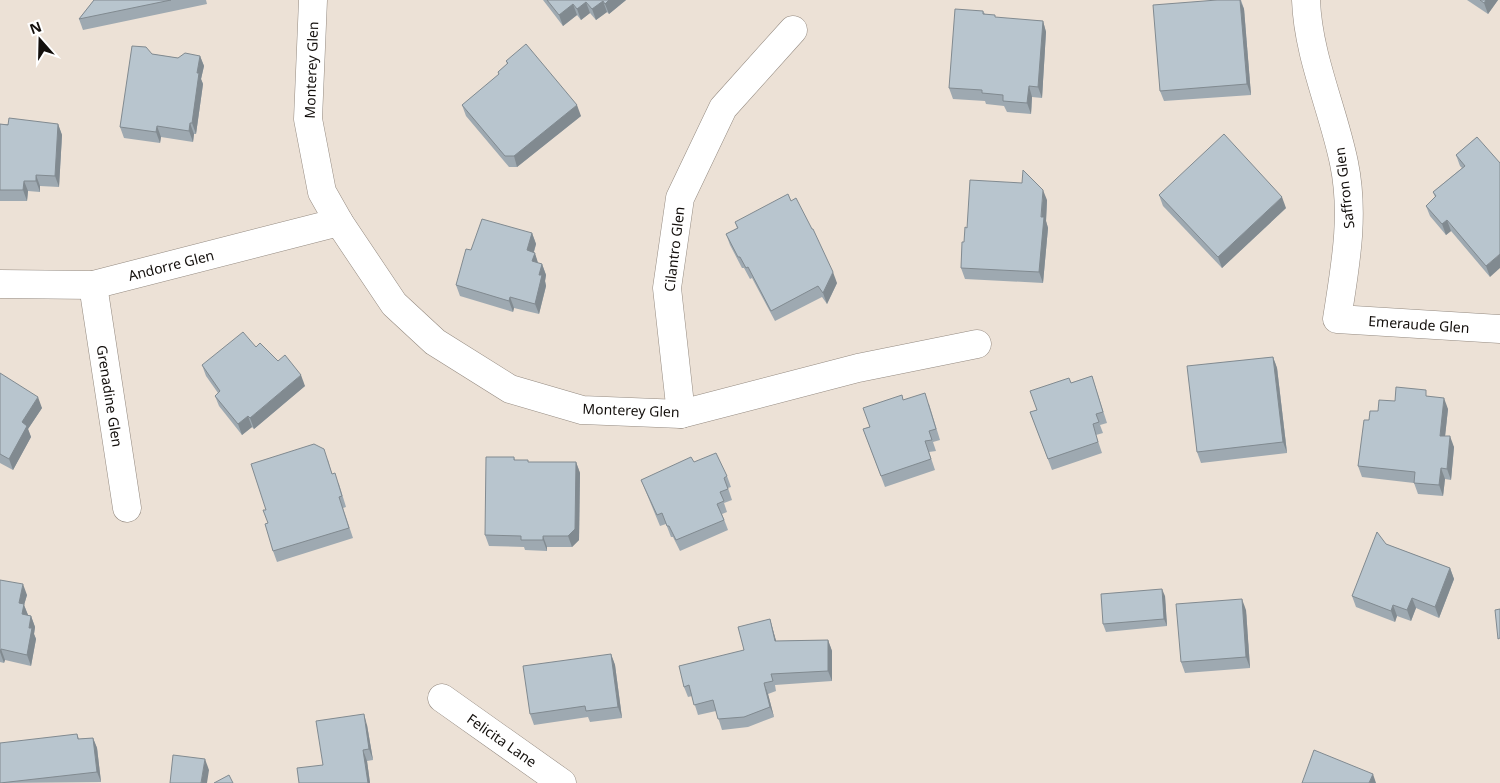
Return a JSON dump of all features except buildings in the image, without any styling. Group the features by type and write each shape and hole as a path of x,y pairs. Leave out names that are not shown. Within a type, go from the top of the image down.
{"street":[{"name":"Monterey Glen","path":"314,0 308,119 322,192 339,222 394,304 435,342 510,389 582,410 682,414 858,368 978,344"},
{"name":"Saffron Glen","path":"1306,0 1307,28 1344,166 1350,238 1337,319"},
{"name":"Cilantro Glen","path":"682,414 667,288 680,198 723,108 793,30"},
{"name":"Andorre Glen","path":"0,284 93,285 339,222"},
{"name":"Grenadine Glen","path":"93,285 126,508"},
{"name":"Emeraude Glen","path":"1337,319 1500,329"},
{"name":"Felicita Lane","path":"442,698 562,783"}]}
